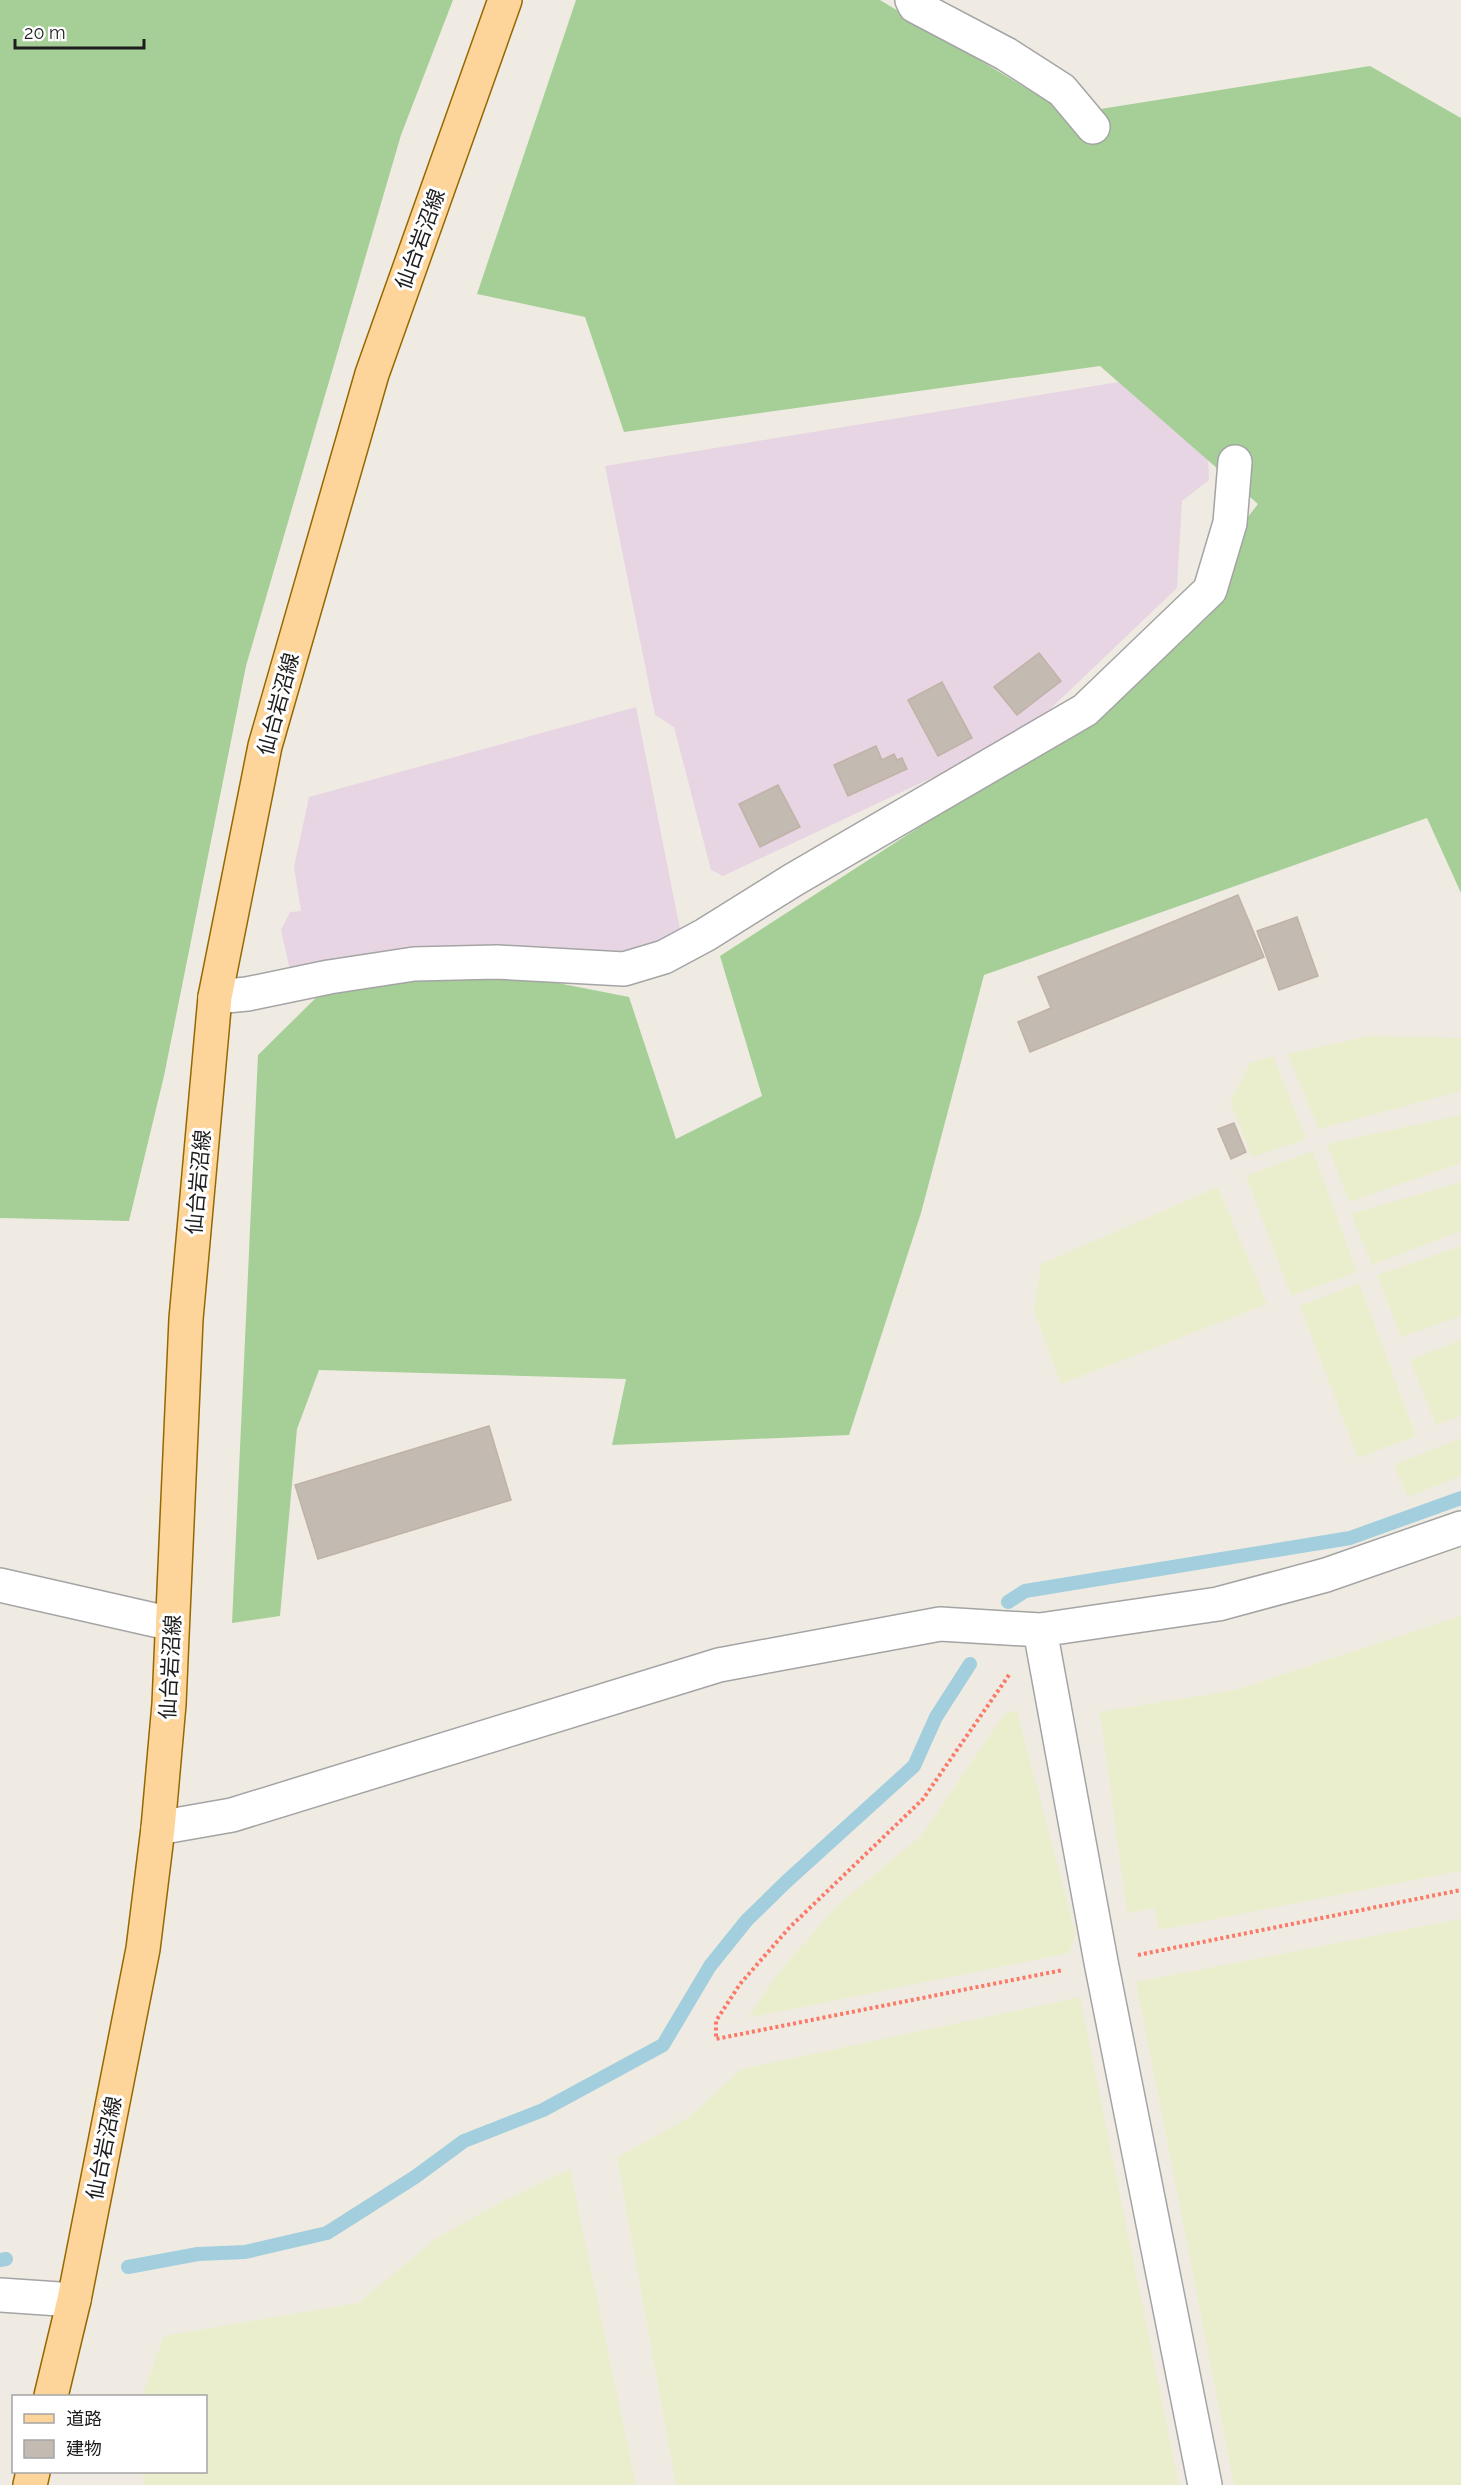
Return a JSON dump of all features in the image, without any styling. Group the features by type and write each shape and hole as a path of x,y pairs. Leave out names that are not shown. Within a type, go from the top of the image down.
{"main road":[{"name":"仙台岩沼線","path":"51,2395 74,2300 143,1948 158,1828 169,1704 186,1319 215,997 265,746 366,397 505,0"}],"street":[{"path":"912,0 915,6 1006,54 1062,90 1093,127"},
{"path":"215,997 247,994 330,977 414,964 497,962 624,969 664,957 1085,710 1210,590 1230,523 1235,462"},
{"path":"158,1828 232,1815 719,1665 940,1624 1040,1630 1218,1604 1326,1575 1461,1528"},
{"path":"0,1585 172,1624"},
{"path":"1040,1630 1101,1962 1205,2485"},
{"path":"0,2295 74,2300"}],"path":[{"path":"716,2039 717,2020 740,1984 797,1920 923,1799 1040,1630"}],"shaded area":[{"path":"1205,368 1209,480 1182,501 1177,588 1023,735 723,876 711,870 674,727 655,715 605,466"},
{"path":"636,707 682,939 620,955 514,945 380,952 290,970 281,930 290,912 301,911 294,867 309,797"}],"green space":[{"path":"0,0 453,0 401,135 246,666 164,1076 129,1221 0,1218"},
{"path":"576,0 880,0 1069,114 1370,66 1461,118 1461,893 1427,818 984,975 921,1213 849,1435 612,1445 626,1379 319,1370 297,1429 280,1616 232,1623 258,1055 329,985 492,970 629,997 676,1139 762,1096 720,956 1094,714 1258,504 1100,366 624,432 585,317 477,294"},
{"path":"1369,1036 1461,1038 1461,1091 1319,1129 1287,1054"},
{"path":"1273,1056 1306,1139 1252,1157 1230,1102 1250,1063"},
{"path":"1461,1115 1461,1163 1349,1202 1327,1144"},
{"path":"1313,1151 1357,1272 1291,1296 1246,1176"},
{"path":"1461,1182 1461,1231 1372,1265 1351,1214"},
{"path":"1218,1187 1267,1304 1061,1384 1034,1311 1041,1264"},
{"path":"1461,1246 1461,1316 1401,1337 1377,1275"},
{"path":"1359,1283 1416,1436 1358,1458 1300,1306"},
{"path":"1461,1340 1461,1416 1436,1425 1410,1360"},
{"path":"1461,1438 1461,1476 1408,1497 1394,1465"},
{"path":"1461,1616 1461,1871 1159,1930 1154,1908 1127,1913 1100,1712 1235,1690"},
{"path":"1017,1711 1076,1935 1069,1953 748,2018 778,1973 838,1905 921,1836 1005,1713"},
{"path":"1461,1919 1461,2485 1234,2485 1136,1982"},
{"path":"1080,1997 1179,2485 676,2485 617,2158 688,2118 742,2069"},
{"path":"570,2169 636,2485 145,2485 142,2473 207,2473 207,2395 142,2395 164,2336 358,2303 437,2238 501,2202"}],"building":[{"path":"1039,653 1061,681 1017,715 994,687"},
{"path":"942,682 972,738 938,756 908,700"},
{"path":"876,746 882,760 894,754 897,760 902,758 907,769 848,796 834,765"},
{"path":"778,785 800,827 760,847 739,804"},
{"path":"1238,895 1264,957 1030,1052 1018,1022 1051,1008 1038,977"},
{"path":"1297,917 1318,976 1279,990 1257,931"},
{"path":"1234,1123 1246,1152 1231,1159 1218,1129"},
{"path":"489,1426 511,1500 318,1559 295,1485"}],"waterway":[{"path":"1008,1602 1025,1591 1350,1538 1461,1498"},
{"path":"128,2267 198,2254 245,2252 327,2233 415,2177 464,2141 543,2110 663,2045 710,1966 747,1920 914,1766 936,1717 970,1664"},
{"path":"0,2260 6,2259"}]}
